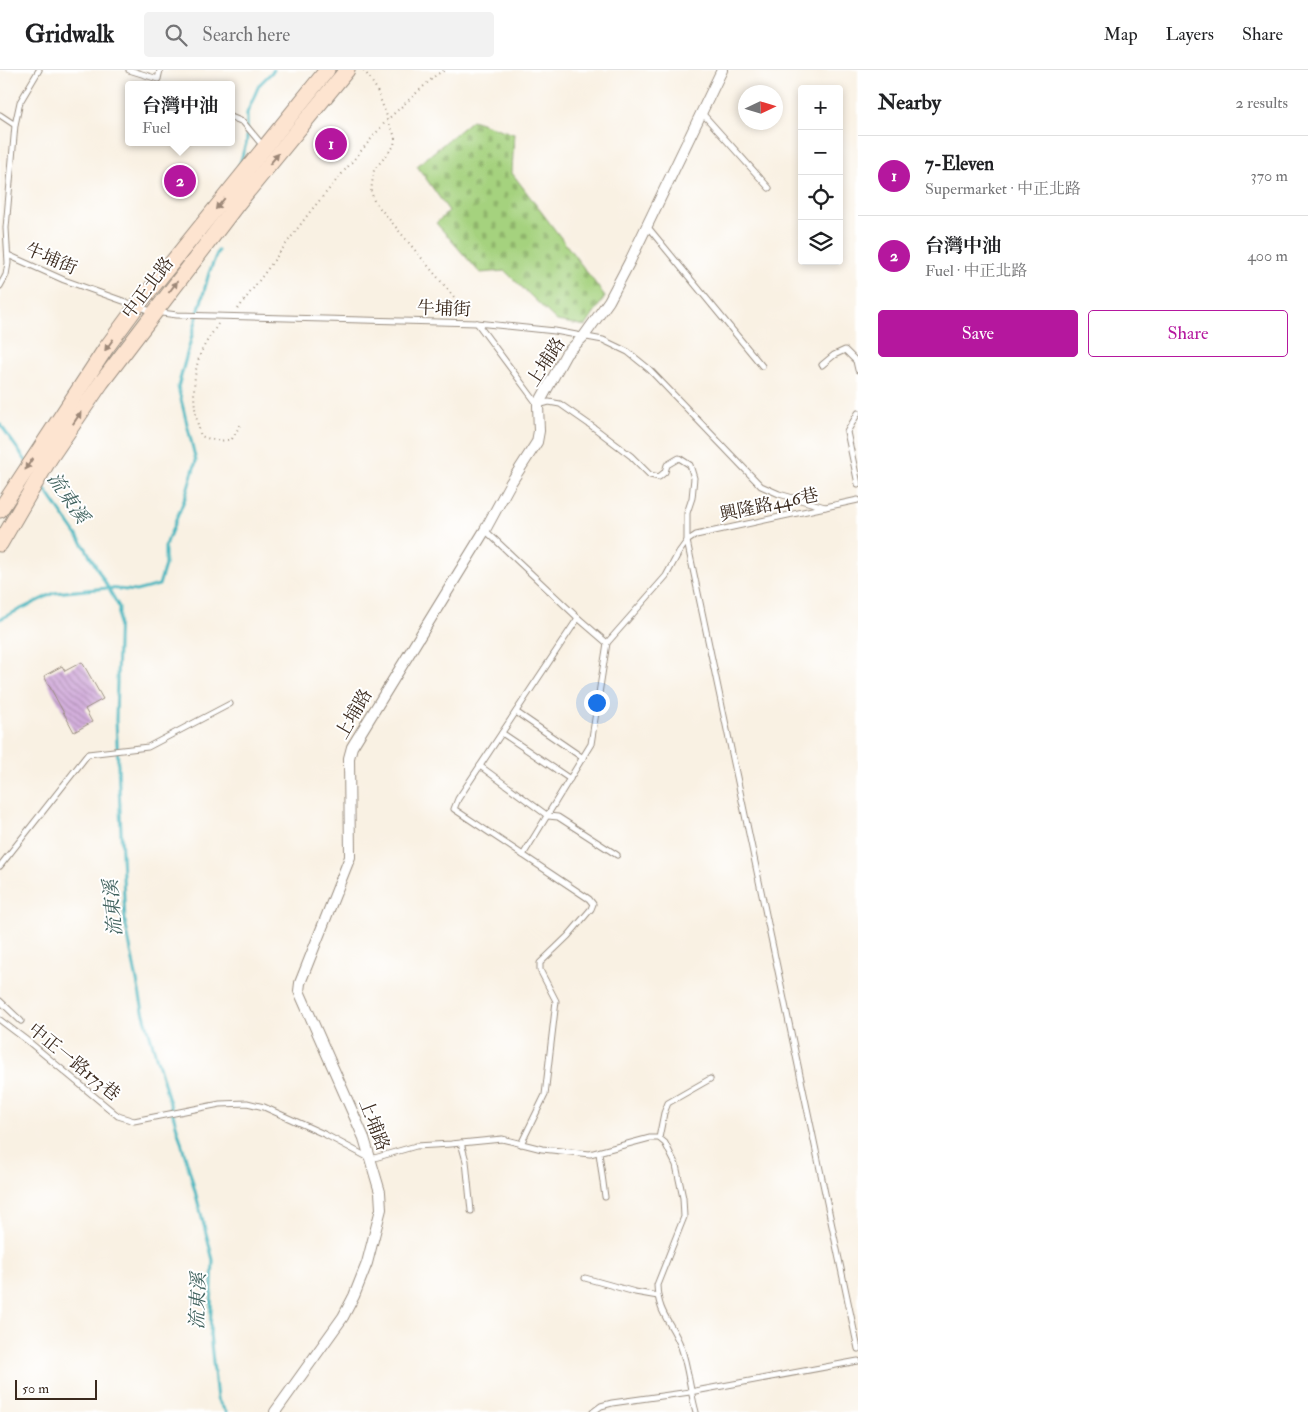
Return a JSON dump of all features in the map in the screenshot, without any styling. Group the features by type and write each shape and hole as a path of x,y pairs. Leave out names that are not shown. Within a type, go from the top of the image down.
{"main road":[{"name":"中正北路","path":"0,510 106,348 137,306 327,70"},
{"name":"中正北路","path":"0,544 50,458 101,383 238,203 347,70"}],"street":[{"name":"上埔路","path":"275,1412 343,1317 354,1296 367,1263 381,1209 380,1192 364,1138 300,991 300,983 350,857 349,758 352,747 537,442 539,431 538,405 566,354 584,336 609,302 722,70"}],"lane":[{"path":"0,286 6,275 8,256 6,228 16,124 20,102 39,70"},
{"path":"129,70 158,79 160,70"},
{"path":"701,113 770,188"},
{"path":"0,115 16,124"},
{"path":"235,119 243,122 265,148"},
{"path":"647,226 762,366"},
{"name":"牛埔街","path":"8,256 64,280 154,312 193,315 476,324 584,336 612,343 640,360 762,486 780,494 825,507"},
{"path":"476,324 538,405 549,402 560,404 593,426 650,474 659,477 665,472 668,465 679,458 690,465 694,478 692,498 687,513 687,542 858,1349"},
{"path":"822,365 834,354 845,350 856,361 858,370"},
{"path":"858,413 848,432 858,484"},
{"name":"興隆路446巷","path":"687,542 696,536 858,500"},
{"path":"485,530 607,643"},
{"path":"524,855 591,744 607,643 666,576 679,552 687,542"},
{"path":"521,1144 545,1095 556,1001 540,970 540,963 568,936 591,910 593,904 589,899 454,809 458,799 578,618"},
{"path":"0,866 88,754 148,747 230,704"},
{"path":"516,712 583,758"},
{"path":"502,733 570,779"},
{"path":"480,766 548,816 558,817 617,855"},
{"path":"0,1001 21,1021"},
{"name":"中正一路173巷","path":"0,1020 118,1116 134,1121 220,1104 247,1103 264,1106 326,1135 371,1159"},
{"path":"659,1138 668,1103 710,1079"},
{"path":"371,1159 416,1146 502,1139 542,1150 590,1154 650,1138 659,1138 665,1143 676,1165 683,1198 684,1218 658,1286 658,1296 661,1310 682,1349 690,1392 696,1412"},
{"path":"462,1143 466,1161 471,1211"},
{"path":"599,1153 605,1197"},
{"path":"585,1278 635,1292 658,1296"},
{"path":"593,1412 601,1406 612,1403 690,1392 858,1361"}],"path":[{"path":"364,70 376,88 395,137 394,146 374,170 371,191 374,201 476,324"},
{"path":"236,316 237,309 309,213 387,120 436,75 445,70"},
{"path":"223,316 200,353 194,377 196,420 201,436 213,440 226,441 232,439 242,422"}],"green space":[{"path":"472,120 514,134 512,173 605,296 586,326 557,321 505,271 480,273 436,223 449,211 417,166"}],"building":[{"path":"82,662 103,699 85,709 92,722 74,732 44,676 62,666 65,671"}],"waterway":[{"path":"238,170 247,140 247,113 259,85 274,70"},
{"path":"0,619 54,593 108,588 136,591 159,585 165,565 165,547 185,498 196,461 178,387 209,273 218,251"},
{"name":"流東溪","path":"0,424 26,461"},
{"name":"流東溪","path":"40,482 85,547 119,607 116,720 125,921 143,1011 191,1176 213,1260 210,1334 217,1399 226,1412"}],"place":[{"name":"7-Eleven","path":"331,144"},
{"name":"台灣中油","path":"180,181"}]}
